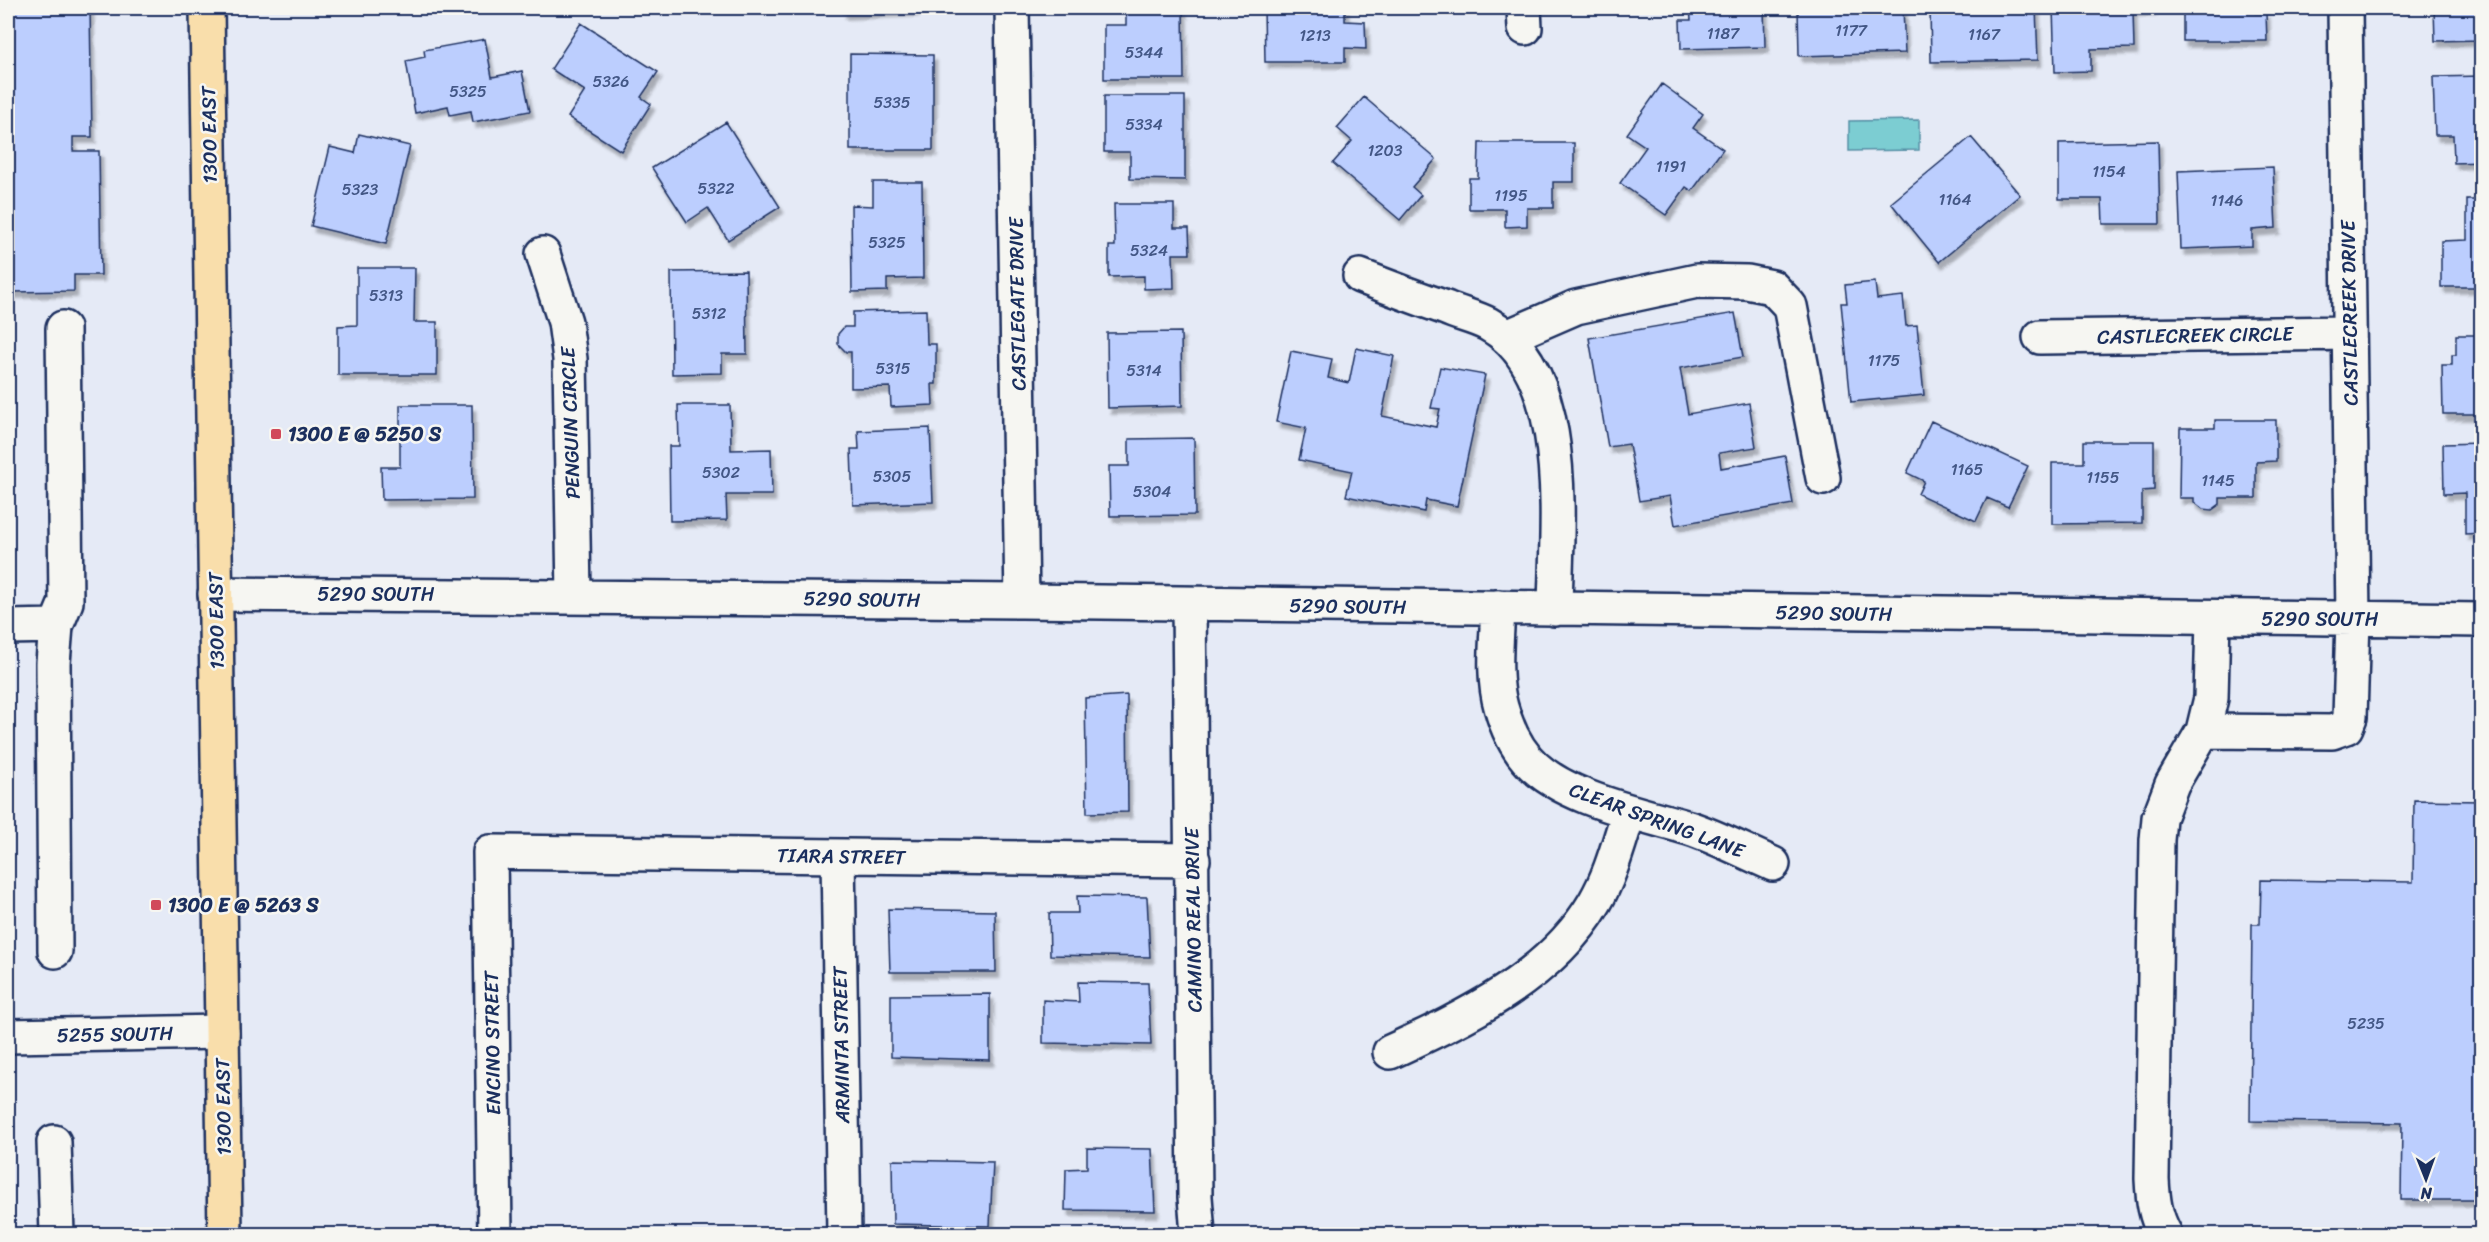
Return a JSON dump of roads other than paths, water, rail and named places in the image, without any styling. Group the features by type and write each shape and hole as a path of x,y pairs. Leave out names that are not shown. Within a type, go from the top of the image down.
{"main road":[{"name":"1300 EAST","path":"207,8 225,1234"}],"street":[{"name":"CASTLEGATE DRIVE","path":"1012,8 1022,601"},
{"name":"CASTLECREEK DRIVE","path":"2203,731 2332,732 2346,727 2350,717 2353,619 2345,8"},
{"name":"PENGUIN CIRCLE","path":"543,254 565,322 570,359 574,596"},
{"path":"1360,276 1488,324 1507,337 1523,356 1542,390 1553,437 1556,536 1555,609"},
{"path":"1507,337 1576,307 1697,281 1747,282 1772,286 1790,306 1823,478"},
{"path":"55,951 53,663 56,626 66,602 63,328"},
{"name":"CASTLECREEK CIRCLE","path":"2040,338 2349,333"},
{"name":"5290 SOUTH","path":"215,594 1022,601 2481,620"},
{"name":"CAMINO REAL DRIVE","path":"1189,604 1195,1197 1198,1234"},
{"name":"CLEAR SPRING LANE","path":"1498,607 1497,692 1505,720 1528,760 1542,773 1564,786 1629,812 1691,828 1773,864"},
{"path":"2165,1234 2157,1220 2152,1179 2157,840 2159,818 2172,784 2203,731 2211,698 2213,618"},
{"path":"8,627 56,626"},
{"path":"1390,1052 1484,1005 1545,960 1576,927 1595,902 1607,878 1629,812"},
{"name":"TIARA STREET","path":"490,852 1193,860"},
{"name":"ENCINO STREET","path":"490,852 495,1234"},
{"name":"ARMINTA STREET","path":"838,856 844,1234"},
{"name":"5255 SOUTH","path":"8,1036 222,1032"},
{"path":"54,1142 57,1234"}],"water":[{"path":"1919,120 1919,150 1849,151 1849,121"}],"place":[{"name":"1300 E @ 5250 S","path":"276,434"},
{"name":"1300 E @ 5263 S","path":"156,905"}]}
